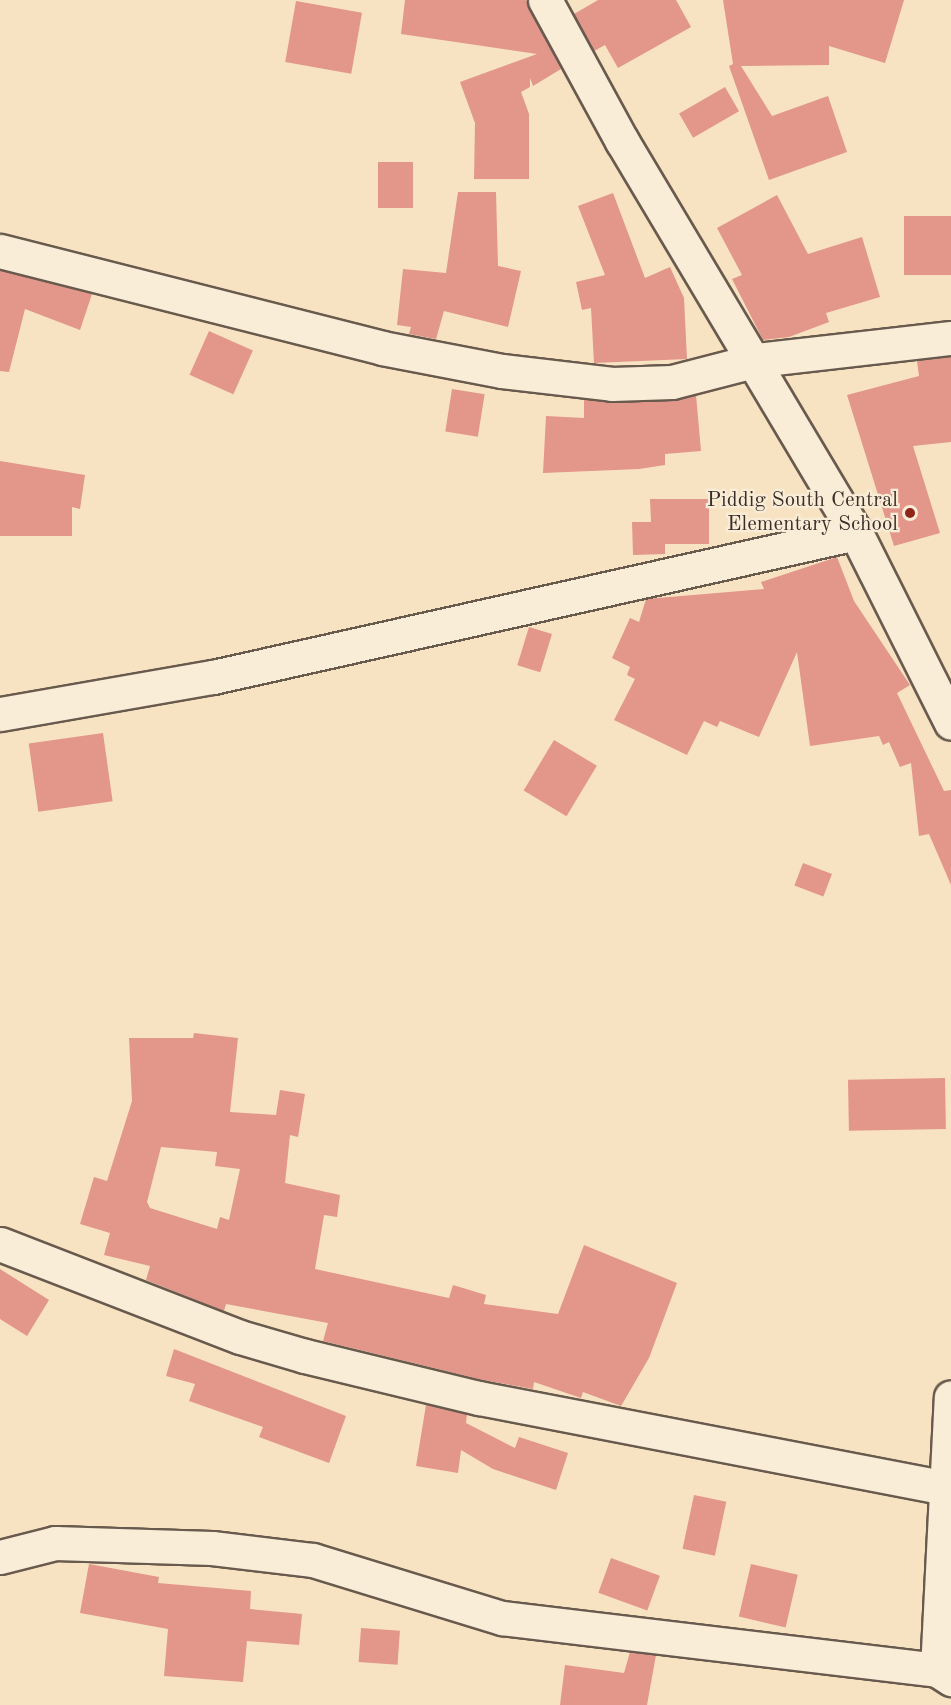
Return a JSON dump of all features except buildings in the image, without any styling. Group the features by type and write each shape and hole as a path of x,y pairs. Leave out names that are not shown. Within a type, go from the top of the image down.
{"street":[{"path":"545,0 622,141 757,360 856,533 951,723"},
{"path":"0,251 382,348 502,371 612,384 672,382 757,360 951,338"},
{"path":"0,714 213,677 856,533"},
{"path":"0,1244 240,1337 305,1356 479,1398 942,1487"},
{"path":"0,1557 56,1543 212,1548 313,1560 502,1618 944,1674 942,1487 951,1397"}],"place":[{"name":"Piddig South Central Elementary School","path":"910,513"}]}
